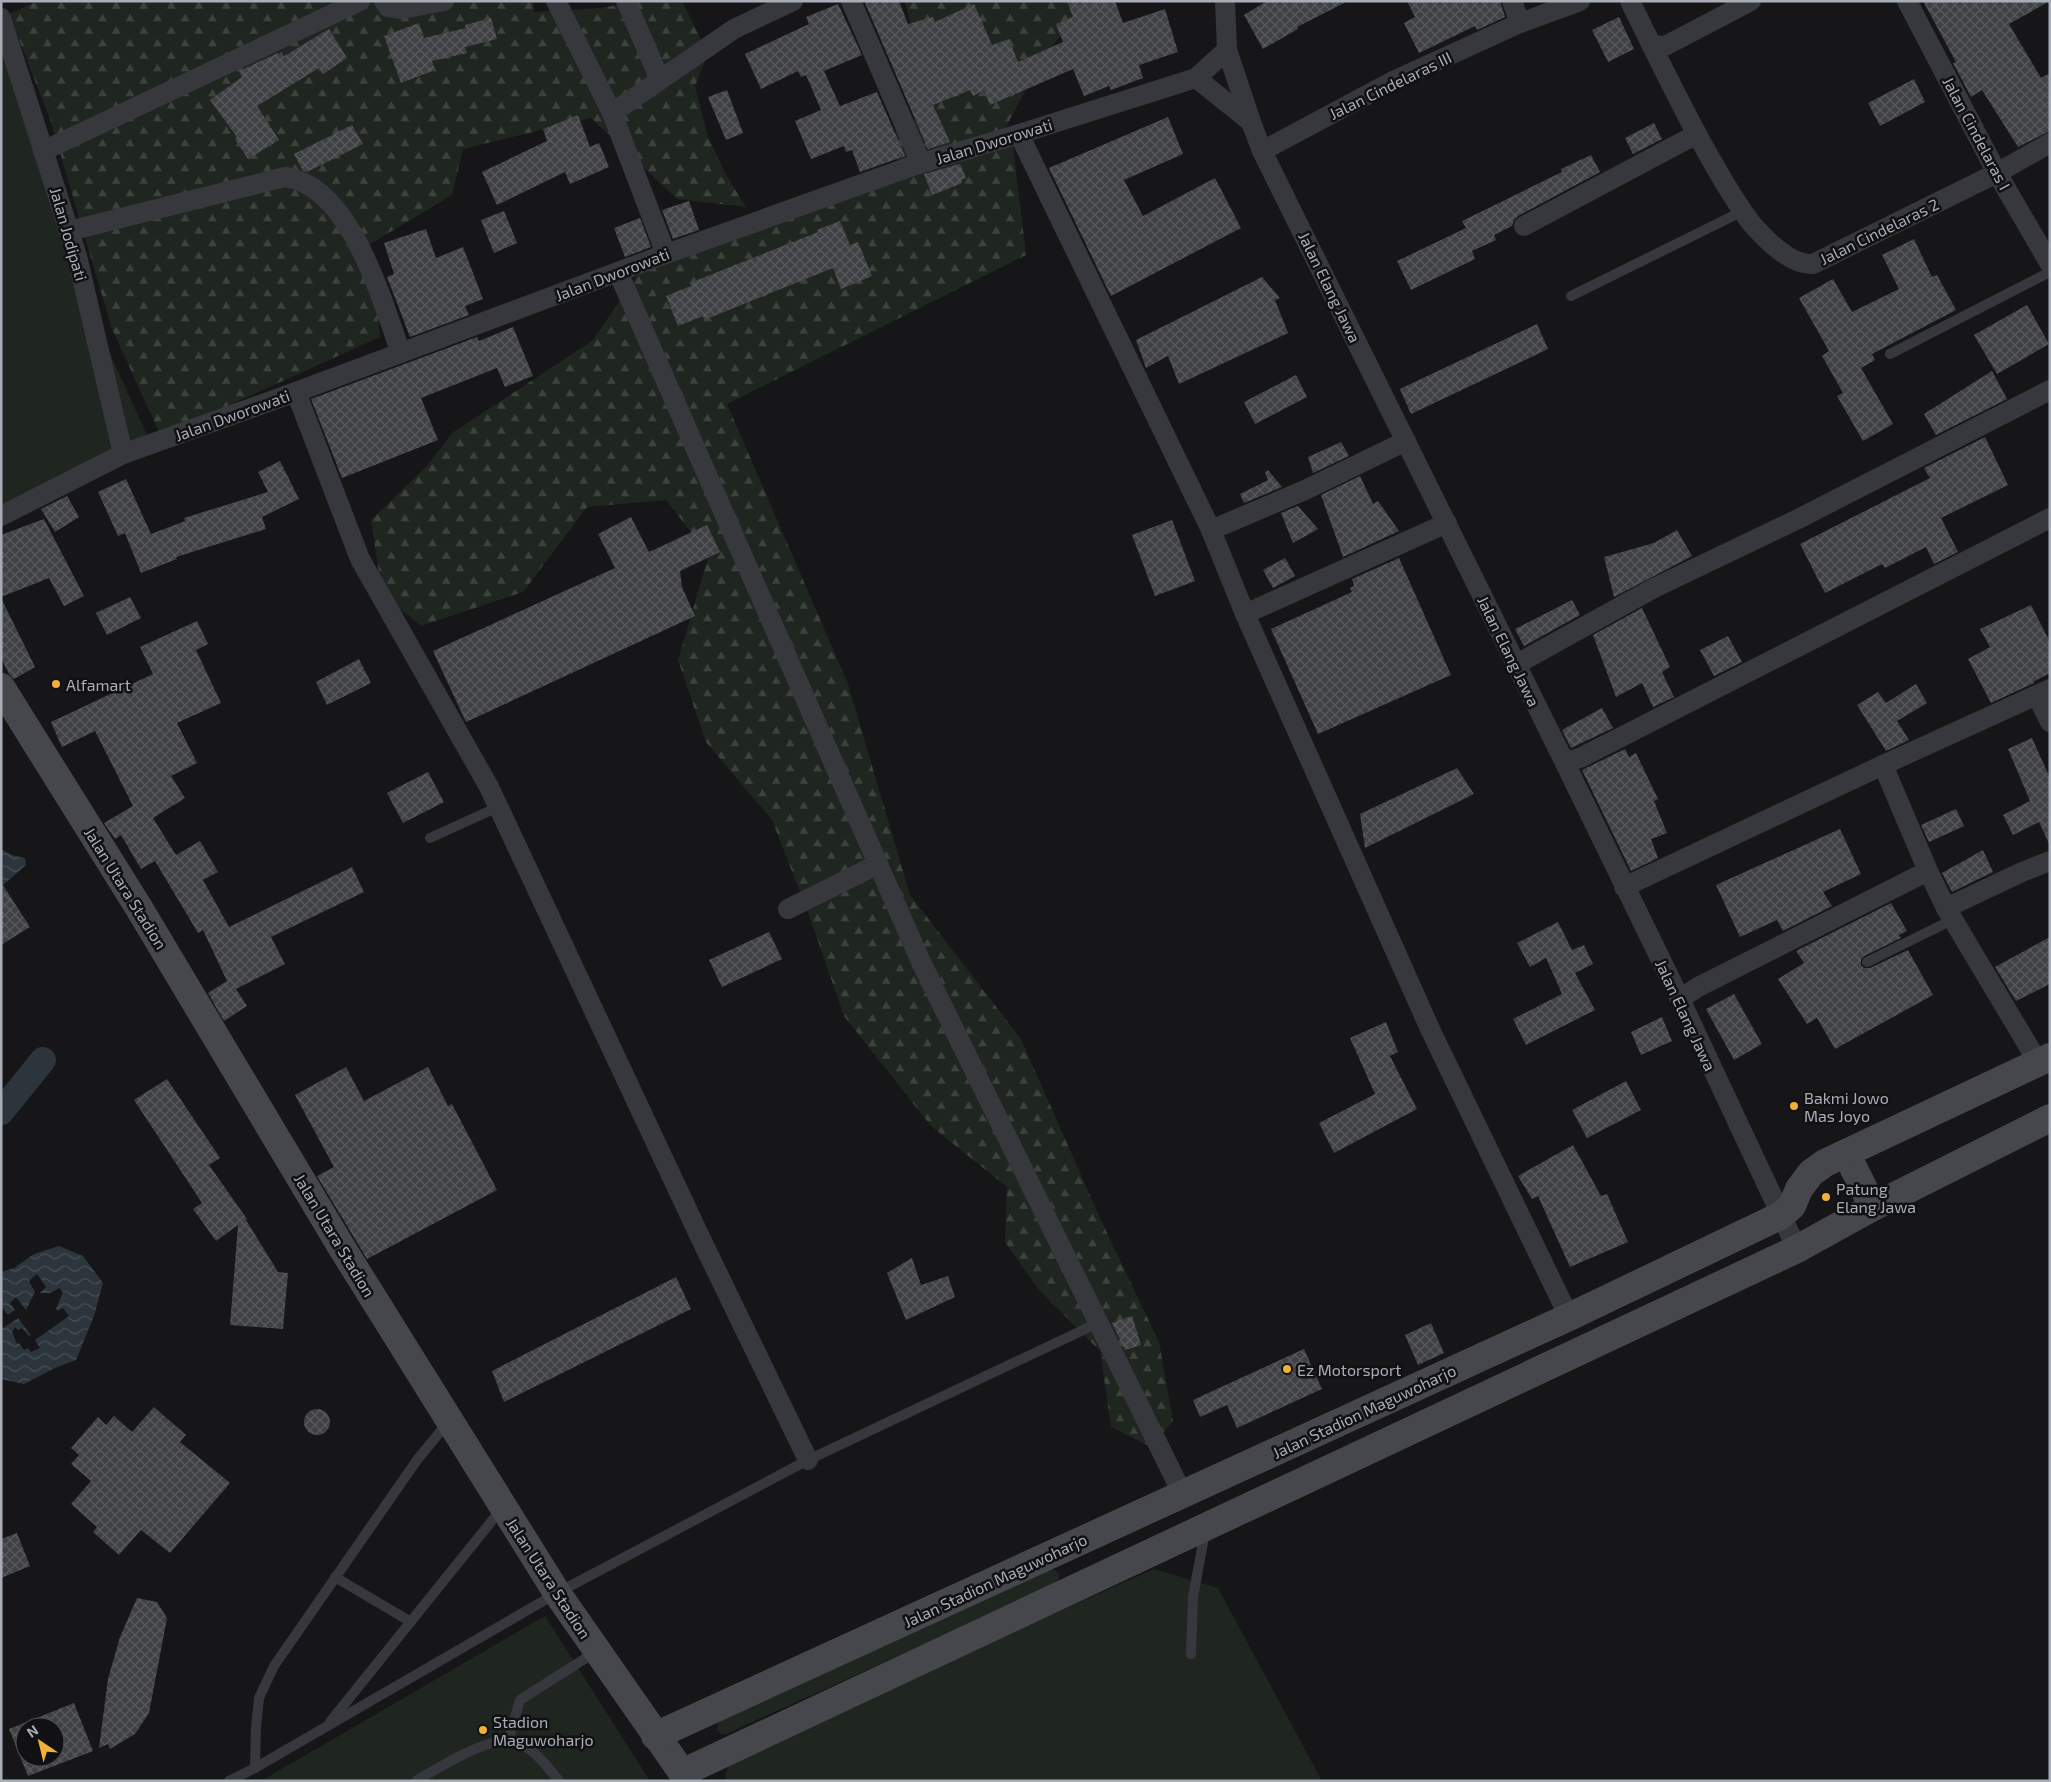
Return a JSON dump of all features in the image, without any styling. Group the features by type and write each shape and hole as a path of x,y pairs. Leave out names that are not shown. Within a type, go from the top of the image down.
{"main road":[{"name":"Jalan Utara Stadion","path":"1,687 134,900 342,1248 557,1593 685,1777"},
{"name":"Jalan Stadion Maguwoharjo","path":"655,1736 1569,1317 1780,1216 1792,1206 1799,1189 1811,1173 1825,1163 2044,1060"},
{"path":"685,1777 1094,1580 1797,1249 1873,1207 2050,1118"},
{"path":"1846,1153 1873,1207"},
{"path":"1076,1542 1094,1580"}],"street":[{"path":"43,151 360,1"},
{"path":"384,1 388,7 402,9 444,1"},
{"path":"556,1 612,113 666,254"},
{"path":"626,1 660,80"},
{"path":"612,113 734,28 793,1"},
{"path":"851,1 921,163"},
{"name":"Jalan Elang Jawa","path":"1225,1 1227,50 1262,151 1680,999 1797,1249"},
{"path":"1512,1 1520,23"},
{"name":"Jalan Cindelaras III","path":"1262,151 1393,81 1520,23 1580,1"},
{"name":"Jalan Cindelaras 2","path":"1630,1 1696,134 1743,211 1753,225 1785,253 1800,263 1813,264 1996,173 2050,143"},
{"path":"1652,45 1665,46 1751,1"},
{"name":"Jalan Cindelaras I","path":"1907,1 1996,173 2050,264"},
{"name":"Jalan Jodipati","path":"1,18 77,256 123,454"},
{"name":"Jalan Dworowati","path":"1,516 123,454 296,392 666,254 921,163 1196,78 1227,50"},
{"path":"1196,78 1251,122"},
{"path":"1019,134 1211,530 1245,614 1430,1029 1569,1317"},
{"path":"1524,226 1696,134"},
{"path":"69,231 284,177 298,179 313,188 331,203 348,224 374,279 401,353"},
{"path":"618,272 921,962 1183,1495"},
{"path":"1515,664 1654,588 1796,520 2050,390"},
{"path":"296,392 360,559 489,787 701,1239 808,1460"},
{"path":"1211,530 1305,490 1406,441"},
{"path":"1565,763 1582,757 2050,518"},
{"path":"1245,614 1447,523"},
{"path":"1624,887 1883,765 2044,692 2050,722"},
{"path":"1883,765 1928,871 1949,914 1998,994 2044,1060"},
{"path":"1949,914 2022,872 2050,861"},
{"path":"788,909 878,864"},
{"path":"1680,999 1698,987 1928,871"}],"lane":[{"path":"1572,296 1743,211"},
{"path":"1890,354 2050,272"},
{"path":"430,838 498,806"},
{"path":"1867,962 1949,914"},
{"path":"229,1781 325,1728 557,1593 808,1460 1098,1323"},
{"path":"255,1768 256,1727 260,1698 274,1666 417,1460 450,1421"},
{"path":"325,1728 504,1507"},
{"path":"1191,1654 1193,1597 1206,1528"},
{"path":"335,1577 411,1622"},
{"path":"508,1740 520,1700 597,1651"},
{"path":"416,1781 453,1759 485,1746 508,1740 534,1752 559,1781"}],"green space":[{"path":"38,1 533,1 534,12 600,8 642,1 682,1 708,54 695,86 708,137 726,175 746,207 677,199 591,118 463,149 452,195 370,244 380,337 161,436 112,329 50,119 9,14"},
{"path":"905,1 1086,1 1039,65 999,140 1012,137 1026,255 727,404 848,684 910,895 1021,1039 1099,1216 1159,1342 1173,1421 1151,1447 1111,1427 1100,1351 1039,1290 1005,1242 1007,1187 931,1126 844,1016 809,915 772,820 706,742 678,660 709,555 666,500 587,507 523,592 421,626 382,594 371,520 427,466 452,433 592,341 648,260 898,169 894,134 928,110 925,30 910,22"},
{"path":"1,18 68,261 147,435 1,508"},
{"path":"1050,1569 1055,1570 1059,1574 1056,1584 726,1734 721,1734 717,1730 717,1725 720,1721"},
{"path":"1154,1569 1218,1588 1322,1781 724,1781 729,1762 743,1753"},
{"name":"Stadion Maguwoharjo","path":"545,1616 650,1781 261,1781"}],"water":[{"path":"1,849 12,855 25,858 26,865 1,887"},
{"path":"59,1246 83,1256 103,1283 94,1316 76,1360 55,1368 24,1384 1,1379 1,1272 14,1268 34,1254"}],"pier":[{"path":"37,1274 46,1287 40,1293 51,1293 59,1288 63,1292 56,1309 58,1311 63,1308 69,1316 35,1340 40,1348 31,1352 28,1348 24,1350 19,1343 17,1344 12,1332 15,1327 18,1330 22,1328 29,1336 31,1335 18,1318 3,1328 1,1326 1,1306 8,1315 15,1310 10,1303 16,1297 26,1310 35,1292 29,1281"}],"building":[{"path":"869,1 899,1 908,24 933,17 935,22 974,4 992,45 1009,39 1018,62 1063,42 1056,24 1073,17 1067,1 1115,1 1123,23 1165,9 1178,52 1139,65 1143,78 1111,90 1109,86 1084,96 1073,69 990,105 984,90 973,96 970,90 933,105 950,142 928,149 865,3"},
{"path":"1267,1 1348,1 1297,27 1298,29 1263,49 1244,15"},
{"path":"1407,1 1500,1 1505,17 1477,30 1475,26 1419,53 1404,23 1415,17"},
{"path":"1923,1 2050,1 2009,24 2041,78 2050,73 2050,131 2018,147 1982,90 1971,97 1953,63 1956,62"},
{"path":"838,4 862,55 824,71 840,106 877,92 905,156 860,172 852,150 846,152 844,146 811,159 795,121 821,110 806,75 801,77 798,71 761,89 745,54 809,24 806,17"},
{"path":"1619,17 1634,49 1608,62 1592,30"},
{"path":"491,18 497,39 465,47 467,53 432,61 435,70 401,83 384,36 419,23 424,38 466,28 465,25"},
{"path":"329,29 347,58 323,74 319,68 257,106 279,140 248,159 235,139 237,137 210,100 242,77 239,71 278,53 281,58"},
{"path":"1914,79 1925,102 1880,126 1868,103"},
{"path":"727,90 743,133 726,140 708,97"},
{"path":"578,115 590,147 599,143 609,167 570,184 565,172 497,205 482,172 547,141 543,129"},
{"path":"1168,117 1183,154 1124,180 1143,216 1215,178 1241,228 1111,296 1049,168"},
{"path":"1654,123 1662,139 1633,154 1625,138"},
{"path":"352,125 363,144 307,172 303,171 294,154"},
{"path":"1591,155 1600,172 1518,216 1512,226 1494,235 1496,240 1472,251 1475,259 1411,290 1397,261 1466,228 1462,221 1562,172 1561,169"},
{"path":"960,164 966,178 961,180 962,183 932,195 924,174"},
{"path":"689,201 699,230 673,239 662,210"},
{"path":"504,211 517,243 494,253 481,220"},
{"path":"640,218 651,247 625,257 614,228"},
{"path":"840,221 850,245 858,242 872,276 841,289 833,268 704,320 703,316 678,326 666,296 691,286 690,283 818,232 817,230"},
{"path":"426,229 436,258 463,247 483,299 465,306 469,315 410,337 387,277 394,274 384,243"},
{"path":"1914,239 1932,277 1937,275 1956,310 1872,354 1875,360 1861,368 1893,424 1863,441 1837,396 1843,393 1822,356 1829,351 1799,298 1833,279 1852,312 1899,289 1882,255"},
{"path":"1262,277 1280,298 1275,300 1288,333 1179,384 1168,356 1146,368 1136,340"},
{"path":"2027,305 2049,344 1997,374 1974,335"},
{"path":"1537,324 1548,349 1411,414 1400,389"},
{"path":"513,327 533,376 505,387 497,368 421,398 438,440 342,478 311,399 477,337 479,341"},
{"path":"1992,371 2007,399 1936,435 1924,414"},
{"path":"1296,375 1307,397 1255,424 1244,402"},
{"path":"1985,437 2008,485 1941,518 1958,552 1934,564 1926,547 1885,568 1882,564 1825,593 1800,544 1930,478 1924,468"},
{"path":"1341,442 1349,456 1313,473 1308,457"},
{"path":"280,461 299,499 262,517 266,529 176,557 177,559 141,573 125,533 118,536 98,492 126,479 151,534 185,521 184,518 268,492 258,472"},
{"path":"1268,470 1282,487 1244,503 1240,494 1268,480 1265,472"},
{"path":"1360,476 1373,504 1378,501 1399,531 1343,557 1321,495"},
{"path":"67,496 79,517 55,532 41,509"},
{"path":"1298,506 1318,529 1293,543 1281,513"},
{"path":"631,517 649,552 707,525 720,552 680,571 682,587 695,616 466,722 433,651 615,568 598,534"},
{"path":"44,519 84,596 64,606 49,578 1,597 1,535"},
{"path":"1172,520 1195,581 1155,596 1132,535"},
{"path":"1677,530 1692,556 1614,597 1604,557 1654,543"},
{"path":"1285,558 1295,576 1273,588 1263,570"},
{"path":"1399,558 1451,675 1318,734 1271,629 1352,592 1350,588 1354,586 1352,579"},
{"path":"130,597 141,618 107,635 96,613"},
{"path":"1,598 35,667 14,679 9,674 1,658"},
{"path":"1572,600 1580,615 1524,646 1515,629"},
{"path":"2031,605 2050,642 2050,673 2034,683 1991,703 1968,659 1990,647 1980,629"},
{"path":"1642,608 1670,667 1662,672 1674,697 1653,707 1642,683 1616,697 1593,635"},
{"path":"197,621 208,644 196,650 221,703 177,723 197,763 171,776 185,798 153,818 176,855 200,841 218,872 203,880 229,927 352,867 364,892 271,937 285,964 236,989 247,1006 224,1021 208,993 227,981 203,930 198,933 155,861 141,869 121,835 115,839 104,823 133,806 95,731 62,747 51,722 153,674 140,647"},
{"path":"1728,636 1742,662 1714,676 1700,650"},
{"path":"359,659 371,683 327,705 316,682"},
{"path":"1916,684 1927,703 1897,721 1909,740 1886,751 1857,705 1878,692 1886,703"},
{"path":"1602,708 1613,728 1571,748 1562,730"},
{"path":"2032,738 2050,778 2050,846 2039,822 2013,835 2003,815 2030,801 2008,749"},
{"path":"1625,749 1629,757 1636,753 1658,799 1654,801 1667,833 1651,839 1658,858 1631,871 1582,770"},
{"path":"1457,768 1474,794 1365,848 1360,814"},
{"path":"428,772 444,802 403,823 387,793"},
{"path":"1956,809 1964,826 1929,842 1921,825"},
{"path":"1840,829 1861,874 1823,892 1832,906 1783,931 1777,920 1740,937 1716,885"},
{"path":"1983,850 1993,872 1952,892 1942,873"},
{"path":"1,882 30,927 1,945"},
{"path":"1891,903 1907,931 1899,935 1901,938 1864,956 1861,959 1861,965 1864,968 1870,968 1908,950 1933,995 1835,1049 1817,1018 1807,1024 1778,979 1804,963 1796,951"},
{"path":"1558,922 1572,950 1584,945 1593,964 1575,973 1595,1010 1526,1045 1513,1019 1562,994 1546,958 1530,967 1517,943"},
{"path":"769,932 782,959 722,987 709,960"},
{"path":"2050,937 2050,984 2016,1001 1995,967"},
{"path":"1734,994 1762,1044 1734,1060 1706,1009"},
{"path":"1662,1017 1672,1041 1641,1055 1631,1032"},
{"path":"1386,1022 1398,1052 1390,1056 1417,1109 1334,1153 1319,1123 1375,1094 1350,1038"},
{"path":"346,1067 364,1101 428,1067 448,1106 452,1104 497,1190 367,1259 317,1176 334,1167 295,1095"},
{"path":"167,1079 220,1158 209,1165 247,1219 278,1272 288,1273 283,1329 230,1325 238,1225 216,1241 193,1209 202,1203 134,1100"},
{"path":"1626,1081 1641,1110 1587,1138 1572,1110"},
{"path":"1573,1145 1601,1196 1607,1194 1628,1242 1570,1267 1538,1196 1532,1199 1518,1176"},
{"path":"912,1258 921,1285 948,1276 955,1297 906,1320 887,1273"},
{"path":"676,1277 691,1309 504,1402 492,1371"},
{"path":"1132,1316 1141,1345 1125,1350 1112,1323"},
{"path":"1431,1323 1444,1353 1418,1365 1405,1335"},
{"name":"Ez Motorsport","path":"1304,1349 1322,1389 1237,1428 1227,1405 1200,1417 1193,1400"},
{"path":"154,1407 186,1435 180,1442 230,1483 170,1553 141,1530 119,1555 93,1532 97,1527 71,1504 91,1481 71,1464 79,1455 71,1448 98,1417 106,1425 114,1416 132,1432"},
{"path":"317,1409 326,1413 330,1422 326,1431 317,1435 308,1431 304,1422 308,1413"},
{"path":"17,1533 30,1566 1,1578 1,1539"},
{"path":"137,1598 157,1602 167,1618 149,1713 135,1734 110,1749 108,1744 99,1748 108,1679 120,1637"},
{"path":"74,1703 93,1751 65,1762 65,1717 39,1717"},
{"path":"15,1727 15,1744 9,1729"},
{"path":"24,1767 51,1767 28,1776"}],"waterway":[{"path":"1,1112 43,1060"}],"place":[{"name":"Alfamart","path":"56,684"},
{"name":"Bakmi Jowo Mas Joyo","path":"1794,1106"},
{"name":"Patung Elang Jawa","path":"1826,1197"},
{"name":"Ez Motorsport","path":"1287,1369"},
{"name":"Stadion Maguwoharjo","path":"483,1730"}]}
